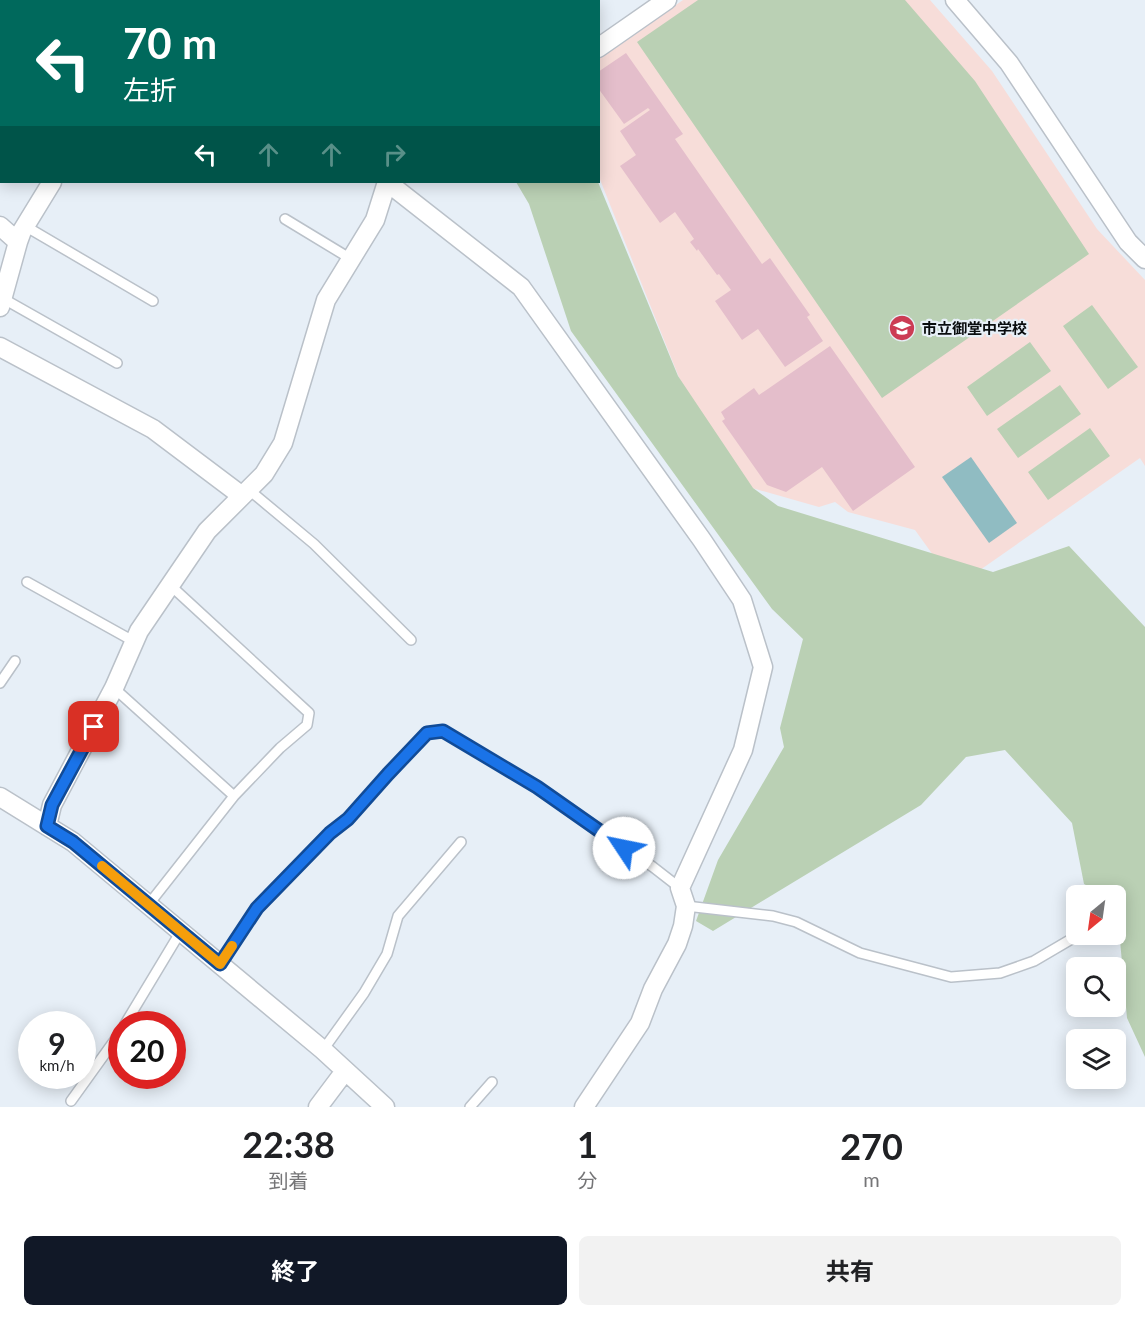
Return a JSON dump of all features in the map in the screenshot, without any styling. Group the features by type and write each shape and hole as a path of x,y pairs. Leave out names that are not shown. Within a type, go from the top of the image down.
{"street":[{"path":"600,47 667,0"},
{"path":"955,0 1009,63 1128,242 1145,259"},
{"path":"1,303 22,234 51,183"},
{"path":"47,826 52,805 114,688 139,631 207,531 264,474 283,443 326,300 375,220 387,183"},
{"path":"388,183 521,287 695,530 742,600 762,667 742,750 680,888 686,906 683,926 676,944 639,1023 584,1107"},
{"path":"0,226 22,234"},
{"path":"0,347 153,429 245,493"},
{"path":"0,797 73,842 323,1050 385,1107"},
{"path":"318,1107 345,1071"}],"lane":[{"path":"285,219 351,259"},
{"path":"22,234 153,301"},
{"path":"1,303 117,363"},
{"path":"245,493 314,544 411,640"},
{"path":"27,582 135,642"},
{"path":"149,904 234,796 280,748 307,725 309,713 170,585"},
{"path":"0,683 15,662"},
{"path":"114,688 234,796"},
{"path":"220,964 257,908 330,833 348,819 427,733 443,731 537,787 680,888"},
{"path":"323,1050 364,993 387,954 398,916 461,842"},
{"path":"686,906 773,916 796,922 860,953 951,977 1000,973 1034,961 1066,942"},
{"path":"133,1011 181,931"},
{"path":"71,1101 108,1049"},
{"path":"470,1107 492,1082"}],"shaded area":[{"name":"市立御堂中学校","path":"683,0 930,0 992,71 1097,229 1145,280 1145,466 1140,458 980,570 933,555 915,530 848,512 835,502 819,507 752,488 682,385 600,180 600,58"}],"green space":[{"path":"698,0 905,0 975,81 1089,254 882,398 637,42"},
{"path":"517,183 598,183 678,376 753,488 778,506 993,572 1069,546 1145,627 1145,1057 1127,1018 1126,957 1122,957 1120,945 1126,945 1126,885 1084,884 1072,823 1005,750 966,757 921,805 713,931 696,921 718,860 784,747 780,728 803,639 772,609 571,331 529,204"},
{"path":"1092,305 1138,367 1108,389 1063,326"},
{"path":"1030,342 1051,371 987,416 967,387"},
{"path":"1060,385 1081,414 1018,458 997,429"},
{"path":"1090,428 1110,456 1048,500 1028,472"}],"water":[{"path":"971,457 1017,523 989,543 942,477"}],"building":[{"path":"626,53 683,134 675,139 762,264 770,258 810,315 807,317 823,341 785,367 758,329 742,340 715,301 731,290 690,242 694,239 675,212 660,223 620,166 636,155 620,131 650,110 648,108 624,124 600,91 600,71"},
{"path":"830,346 915,467 853,511 822,467 786,492 767,485 722,421 725,419 721,412 754,388 759,395"}],"slow traffic":[{"path":"102,866 220,964 232,946"}],"place":[{"name":"市立御堂中学校","path":"902,328"}],"route":[{"path":"94,727 52,805 47,826 73,842 220,964 257,908 330,833 348,819 427,733 443,731 537,787 624,848"}]}
